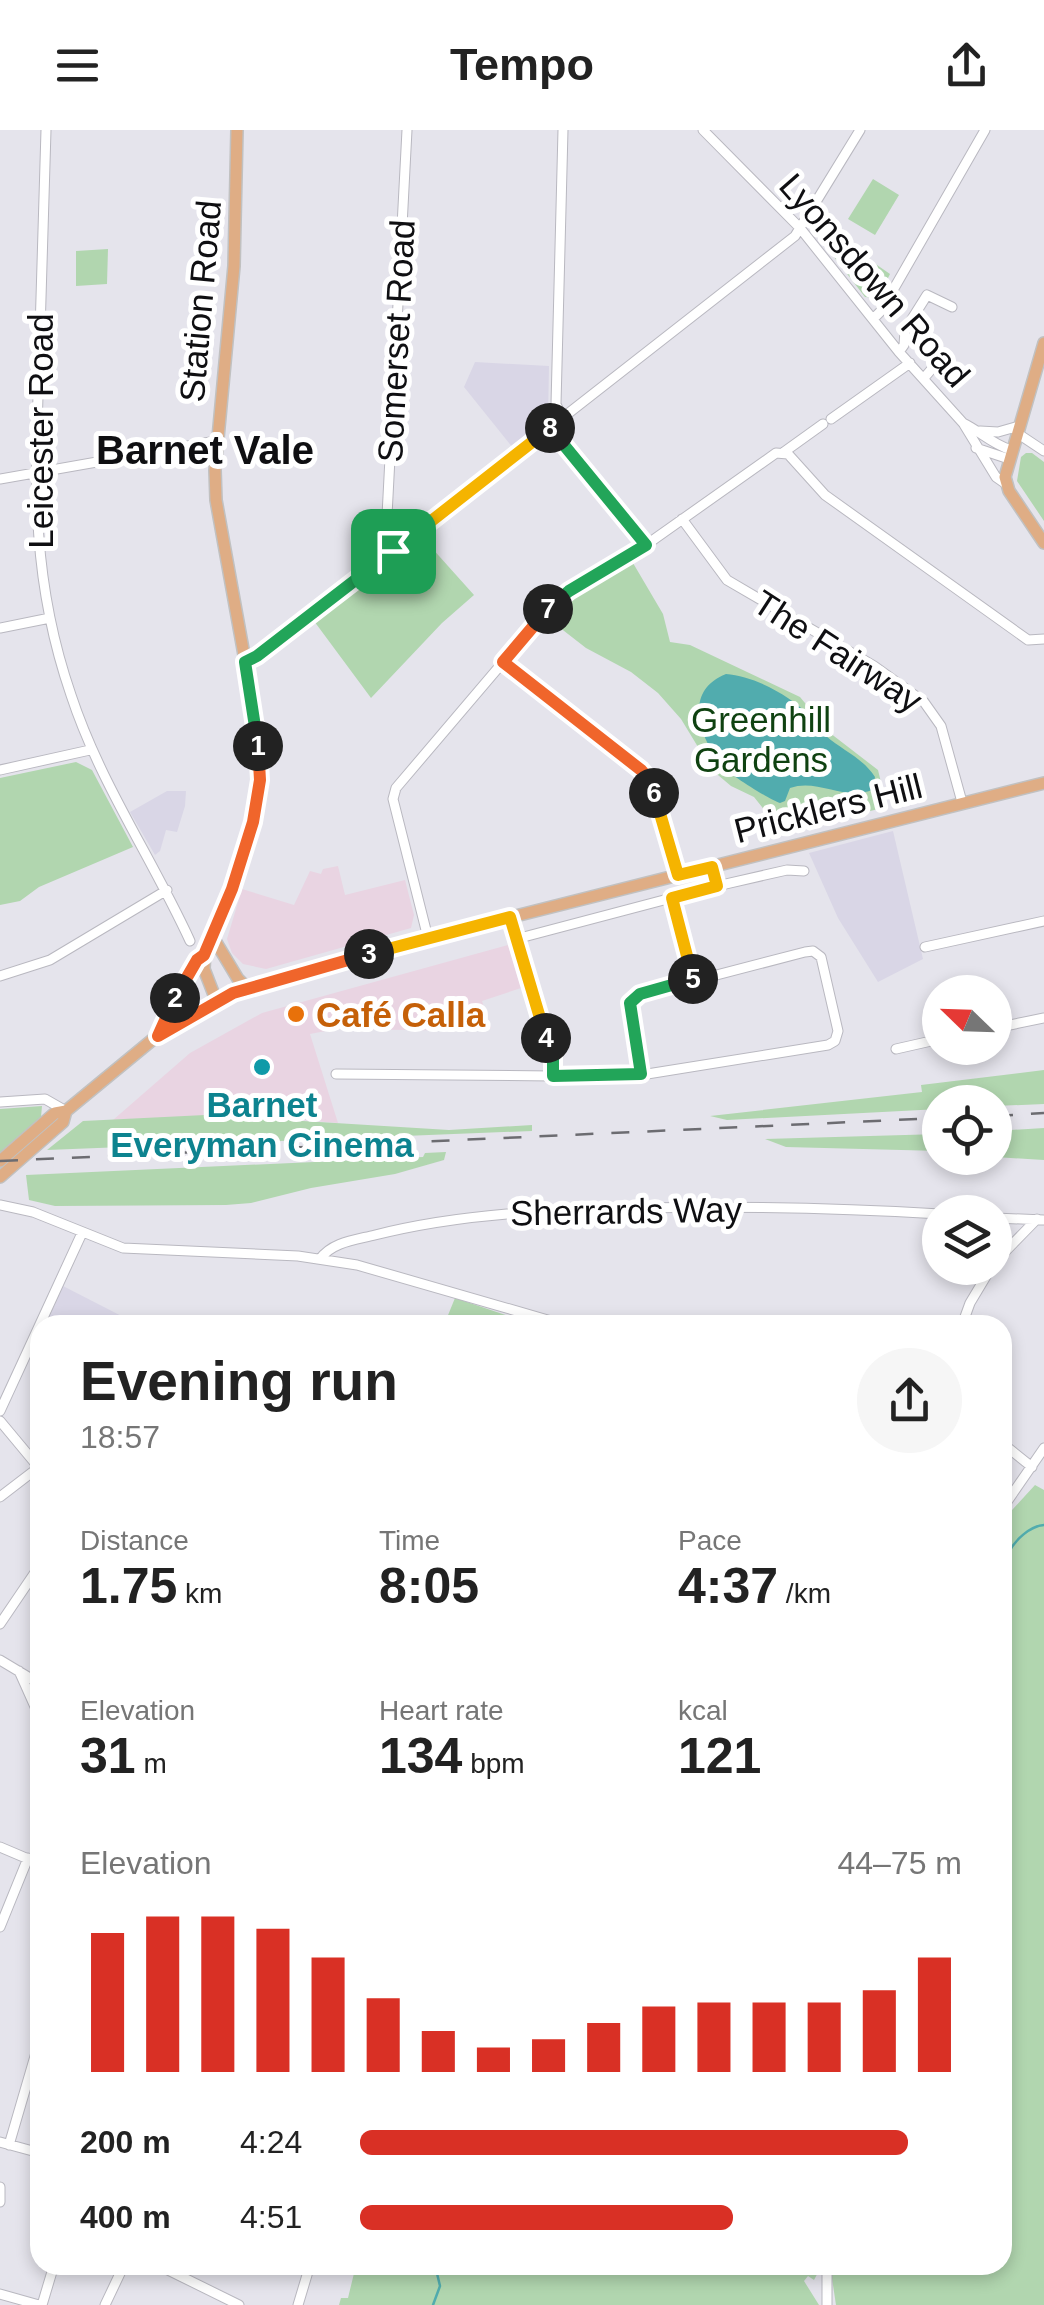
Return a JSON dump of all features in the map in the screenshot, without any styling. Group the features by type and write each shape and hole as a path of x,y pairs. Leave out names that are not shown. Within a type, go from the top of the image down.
{"main road":[{"name":"Station Road","path":"158,1036 188,974 204,955 242,864 260,780 254,710 216,500 216,441 234,266 238,130"},
{"path":"1006,484 1010,454 1044,343"},
{"name":"Lyonsdown Road","path":"1006,484 1044,543"},
{"name":"Pricklers Hill","path":"66,1111 158,1036 216,1000 247,988 510,917 1044,784"},
{"path":"212,934 238,980 247,988"},
{"path":"204,955 204,969 216,1000"},
{"path":"0,1161 55,1114 66,1111"},
{"path":"0,1177 63,1122 66,1111"}],"street":[{"name":"Leicester Road","path":"46,130 35,473 38,549 50,618 90,750 190,941"},
{"name":"Somerset Road","path":"393,551 386,535 407,130"},
{"path":"562,418 556,404 563,130"},
{"name":"Lyonsdown Road","path":"703,130 800,228 899,352 964,423 996,478 1006,484"},
{"path":"245,662 763,261 800,228 860,130"},
{"path":"872,319 985,130"},
{"path":"899,352 905,330 927,294 952,307"},
{"path":"788,454 827,421 910,363"},
{"path":"924,378 936,364"},
{"name":"Lyonsdown Road","path":"964,423 1010,454"},
{"path":"552,426 646,545"},
{"path":"1018,429 1044,451"},
{"name":"Lyonsdown Road","path":"980,431 1018,429"},
{"path":"0,479 216,441"},
{"path":"976,448 1010,454"},
{"path":"428,938 394,793 556,600 646,545 776,453 788,454 825,495 1028,640 1044,638"},
{"name":"The Fairway","path":"682,520 727,580 874,666 924,702 941,726 962,802"},
{"path":"0,628 50,618"},
{"path":"503,662 648,778 678,875"},
{"path":"0,770 90,750"},
{"path":"712,867 717,886"},
{"path":"516,939 717,886 786,870 804,872"},
{"path":"0,976 50,960 166,890"},
{"path":"601,895 607,915"},
{"path":"672,898 693,980"},
{"path":"510,917 553,1057 553,1076"},
{"path":"926,947 1044,921"},
{"path":"336,1074 641,1074 825,1047 835,1041 838,1031 823,961 816,952 804,952 640,994 630,1003 641,1074"},
{"path":"1012,1025 1044,1018"},
{"path":"896,1048 922,1043"},
{"path":"0,1102 45,1099 66,1111"},
{"path":"0,1205 33,1212 123,1248 320,1259 392,1273 525,1315"},
{"name":"Sherrards Way","path":"320,1259 334,1246 395,1230 507,1213 691,1208 922,1214"},
{"path":"1012,1219 1040,1220"},
{"path":"1012,1247 1040,1220"},
{"path":"44,1315 82,1233"},
{"path":"966,1315 981,1285"},
{"path":"0,1411 30,1346"},
{"path":"0,1421 30,1457"},
{"path":"1012,1495 1044,1448"},
{"path":"1012,1451 1032,1466"},
{"path":"0,1497 30,1475"},
{"path":"0,1624 30,1580"},
{"path":"0,1660 30,1678"},
{"path":"20,1671 30,1694"},
{"path":"0,1846 28,1858 0,1927"},
{"path":"30,2069 5,2143 30,2149"},
{"path":"0,2187 0,2202"},
{"path":"0,2294 40,2305 50,2275"},
{"path":"106,2305 120,2275"},
{"path":"176,2275 219,2301 239,2305"},
{"path":"298,2305 307,2275"},
{"path":"827,2275 827,2305"}],"shaded area":[{"path":"475,362 549,366 548,419 513,448 464,387"},
{"path":"167,791 186,791 185,806 177,832 166,830 155,855 130,812"},
{"path":"893,831 923,959 878,982 838,918 809,853"},
{"path":"338,866 345,895 405,880 414,915 411,928 266,969 243,964 232,953 227,939 242,889 294,905 310,871 321,874 323,869"},
{"path":"508,945 521,988 482,1001 491,1028 336,1029 310,1034 338,1123 254,1116 113,1120 190,1053 262,1013"},
{"path":"63,1286 120,1315 48,1315"}],"green space":[{"path":"873,179 899,195 875,235 848,219"},
{"path":"836,244 861,260 864,256 890,274 878,298 865,297 831,253"},
{"path":"108,249 107,284 76,286 76,251"},
{"path":"1026,453 1044,462 1044,521 1017,481 1021,457"},
{"path":"422,537 474,595 371,698 314,621"},
{"name":"Greenhill Gardens","path":"633,563 663,614 670,642 690,645 800,697 830,733 878,770 887,807 782,832 754,797 731,786 712,770 681,719 658,693 631,672 586,648 550,620 562,606"},
{"path":"76,762 92,770 133,847 39,887 20,901 0,905 0,778"},
{"path":"1044,1070 1044,1104 1012,1105 1012,1085 922,1085 922,1092 921,1085"},
{"path":"922,1092 922,1110 727,1120 710,1116"},
{"path":"42,1106 41,1117 0,1153 0,1109"},
{"path":"205,1115 449,1130 532,1125 532,1131 47,1150 83,1121"},
{"path":"1044,1128 1044,1160 1012,1158 1012,1130"},
{"path":"922,1135 922,1151 786,1147 765,1139"},
{"path":"446,1152 444,1160 395,1174 226,1205 55,1206 29,1200 26,1175 423,1157 425,1153"},
{"path":"455,1298 505,1315 448,1315"},
{"path":"1035,1485 1044,1490 1044,2305 836,2305 832,2275 1012,2275 1012,1510"},
{"path":"354,2275 817,2275 814,2280 808,2276 804,2281 819,2305 339,2305 341,2298 348,2298"}],"water":[{"path":"726,674 772,688 793,702 826,736 870,770 875,777 872,790 851,793 800,786 790,788 785,801 780,803 725,769 706,741 699,715 704,691"}],"waterway":[{"path":"1012,1548 1028,1531 1044,1525"},
{"path":"433,2305 440,2286 437,2275"}],"railway":[{"path":"1012,1115 1044,1113"},
{"path":"0,1161 922,1119"}],"place":[{"name":"Café Calla","path":"296,1014"},
{"name":"Barnet Everyman Cinema","path":"262,1067"}],"district":[{"name":"Barnet Vale","path":"205,450"}],"route":[{"path":"552,426 646,545 556,600 503,662 648,778 678,875 712,867 717,886 672,898 693,980 640,994 629,1005 641,1074 553,1076 553,1057 510,917 239,990 158,1036 188,974 204,955 232,889 253,822 260,780 245,662 393,551 552,426"}]}
